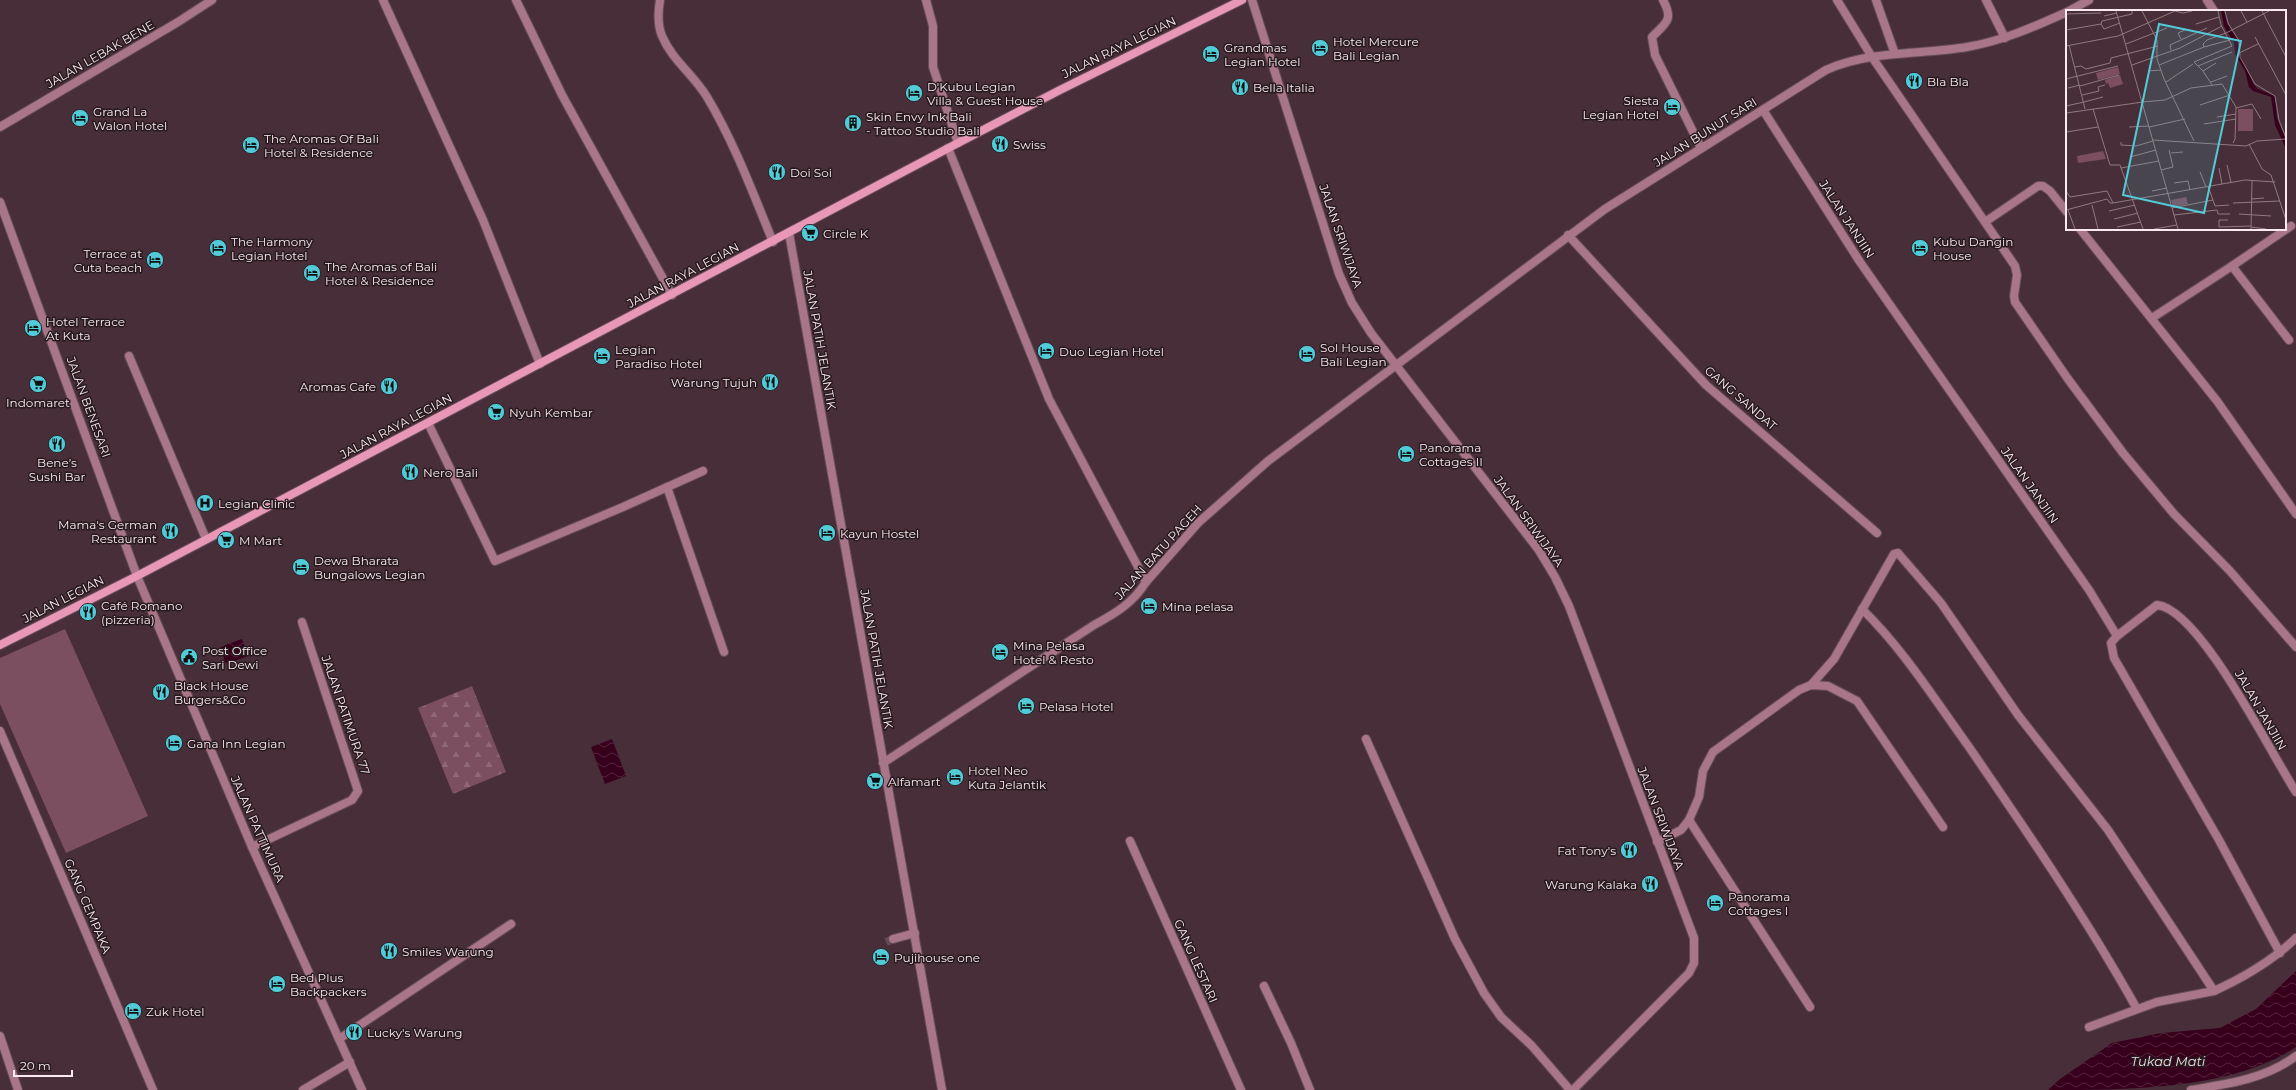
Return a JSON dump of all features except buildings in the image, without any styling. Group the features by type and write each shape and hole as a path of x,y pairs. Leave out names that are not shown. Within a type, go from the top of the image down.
{"main road":[{"name":"JALAN RAYA LEGIAN","path":"137,576 773,242 948,148 1060,90 1242,0"},
{"name":"JALAN LEGIAN","path":"0,645 137,576"}],"street":[{"name":"JALAN LEBAK BENE","path":"0,127 178,22 212,0"},
{"path":"383,0 483,220 540,364"},
{"path":"516,0 562,95 672,294"},
{"path":"660,0 658,13 662,34 672,54 708,99 735,152 773,242"},
{"path":"926,0 933,26 933,67 958,143"},
{"name":"JALAN SRIWIJAYA","path":"1252,0 1339,274 1352,303 1371,333 1538,549 1555,577 1569,606 1694,938 1694,963 1688,973 1573,1090"},
{"path":"1663,0 1669,15 1669,19 1652,37 1655,55 1701,148"},
{"path":"1836,0 1872,57 2015,266 2017,275 2014,296 2015,302 2064,373 2123,453 2166,505 2200,542 2230,571 2296,647"},
{"path":"1876,0 1895,54"},
{"path":"1986,0 2005,38"},
{"name":"JALAN BUNUT SARI","path":"2070,10 2089,0"},
{"path":"2206,0 2213,10"},
{"name":"JALAN BUNUT SARI","path":"1396,365 1568,235 1605,209 1831,68 1841,63 1872,57 1966,47 2005,38 2066,12"},
{"name":"JALAN JANJIIN","path":"1763,110 1860,262 2089,590 2117,636 2157,605 2165,606 2182,618 2222,667 2296,792"},
{"path":"948,148 1049,399 1146,582"},
{"path":"1985,222 2038,186 2043,186 2050,191 2066,211"},
{"name":"JALAN BENESARI","path":"0,202 137,576"},
{"path":"2286,229 2291,226"},
{"path":"2081,230 2152,318 2230,419 2296,514"},
{"path":"2152,318 2285,230"},
{"name":"JALAN PATIH JELANTIK","path":"789,233 942,1090"},
{"name":"GANG SANDAT","path":"1568,235 1706,385 1877,534"},
{"path":"2232,266 2289,340"},
{"path":"129,356 206,539"},
{"name":"JALAN BATU PAGEH","path":"883,763 1094,625 1120,611 1140,592 1146,582 1198,523 1225,496 1268,461 1396,365"},
{"path":"428,423 495,561 703,470"},
{"path":"667,487 724,652"},
{"path":"1658,842 1681,830 1689,820 1699,797 1703,771 1713,752 1799,690 1811,685 1834,660 1894,554 1898,553 1941,603 2018,715 2108,830 2214,991"},
{"name":"JALAN PATTIMURA","path":"137,576 252,848 362,1090"},
{"path":"1862,609 1896,645 2022,823 2077,908 2137,1009"},
{"name":"JALAN PATIMURA 77","path":"252,848 352,800 358,790 302,622"},
{"path":"2117,636 2111,643 2114,658 2219,840 2280,953"},
{"path":"1811,685 1828,686 1857,701 1943,827"},
{"name":"GANG CEMPAKA","path":"0,731 154,1090"},
{"path":"1366,739 1455,939 1484,992 1501,1017 1532,1046 1570,1090"},
{"path":"1689,820 1810,1007"},
{"name":"GANG LESTARI","path":"1130,841 1241,1090"},
{"path":"339,1039 512,924"},
{"path":"893,939 915,933"},
{"path":"2089,1027 2157,1002 2214,991 2252,972 2280,953 2296,938"},
{"path":"1264,986 1289,1037 1310,1090"},
{"path":"0,1036 18,1090"},
{"path":"2191,1090 2230,1085 2262,1076 2295,1058"},
{"path":"303,1090 350,1062"}],"green space":[{"path":"65,629 148,816 66,853 0,704 0,658"},
{"path":"472,686 506,772 453,794 418,708"}],"water":[{"path":"242,639 248,656 226,664 220,647"},
{"path":"612,739 626,776 605,784 591,747"},
{"name":"Tukad Mati","path":"2296,971 2296,1047 2270,1061 2241,1072 2210,1080 2177,1085 2144,1088 2048,1090 2060,1079 2112,1043 2161,1033 2220,1028 2256,1009"}],"tunnel":[{"path":"886,942 893,939"}],"place":[{"name":"Hotel Mercure Bali Legian","path":"1320,48"},
{"name":"Grandmas Legian Hotel","path":"1211,54"},
{"name":"Bla Bla","path":"1914,81"},
{"name":"Bella Italia","path":"1240,87"},
{"name":"D'Kubu Legian Villa & Guest House","path":"914,93"},
{"name":"Siesta Legian Hotel","path":"1672,107"},
{"name":"Grand La Walon Hotel","path":"80,118"},
{"name":"Skin Envy Ink Bali - Tattoo Studio Bali","path":"853,123"},
{"name":"Swiss","path":"1000,144"},
{"name":"The Aromas Of Bali Hotel & Residence","path":"251,145"},
{"name":"Doi Soi","path":"777,172"},
{"name":"Circle K","path":"810,233"},
{"name":"The Harmony Legian Hotel","path":"218,248"},
{"name":"Kubu Dangin House","path":"1920,248"},
{"name":"Terrace at Cuta beach","path":"155,260"},
{"name":"The Aromas of Bali Hotel & Residence","path":"312,273"},
{"name":"Hotel Terrace At Kuta","path":"33,328"},
{"name":"Duo Legian Hotel","path":"1046,351"},
{"name":"Sol House Bali Legian","path":"1307,354"},
{"name":"Legian Paradiso Hotel","path":"602,356"},
{"name":"Warung Tujuh","path":"770,382"},
{"name":"Indomaret","path":"38,384"},
{"name":"Aromas Cafe","path":"389,386"},
{"name":"Nyuh Kembar","path":"496,412"},
{"name":"Bene’s Sushi Bar","path":"57,444"},
{"name":"Panorama Cottages II","path":"1406,454"},
{"name":"Nero Bali","path":"410,472"},
{"name":"Legian Clinic","path":"205,503"},
{"name":"Mama's German Restaurant","path":"170,531"},
{"name":"Kayun Hostel","path":"827,533"},
{"name":"M Mart","path":"226,540"},
{"name":"Dewa Bharata Bungalows Legian","path":"301,567"},
{"name":"Mina pelasa","path":"1149,606"},
{"name":"Café Romano (pizzeria)","path":"88,612"},
{"name":"Mina Pelasa Hotel & Resto","path":"1000,652"},
{"name":"Post Office Sari Dewi","path":"189,657"},
{"name":"Black House Burgers&Co","path":"161,692"},
{"name":"Pelasa Hotel","path":"1026,706"},
{"name":"Gana Inn Legian","path":"174,743"},
{"name":"Hotel Neo Kuta Jelantik","path":"955,777"},
{"name":"Alfamart","path":"875,781"},
{"name":"Fat Tony's","path":"1629,850"},
{"name":"Warung Kalaka","path":"1650,884"},
{"name":"Panorama Cottages I","path":"1715,903"},
{"name":"Smiles Warung","path":"389,951"},
{"name":"Pujihouse one","path":"881,957"},
{"name":"Bed Plus Backpackers","path":"277,984"},
{"name":"Zuk Hotel","path":"133,1011"},
{"name":"Lucky's Warung","path":"354,1032"}]}
